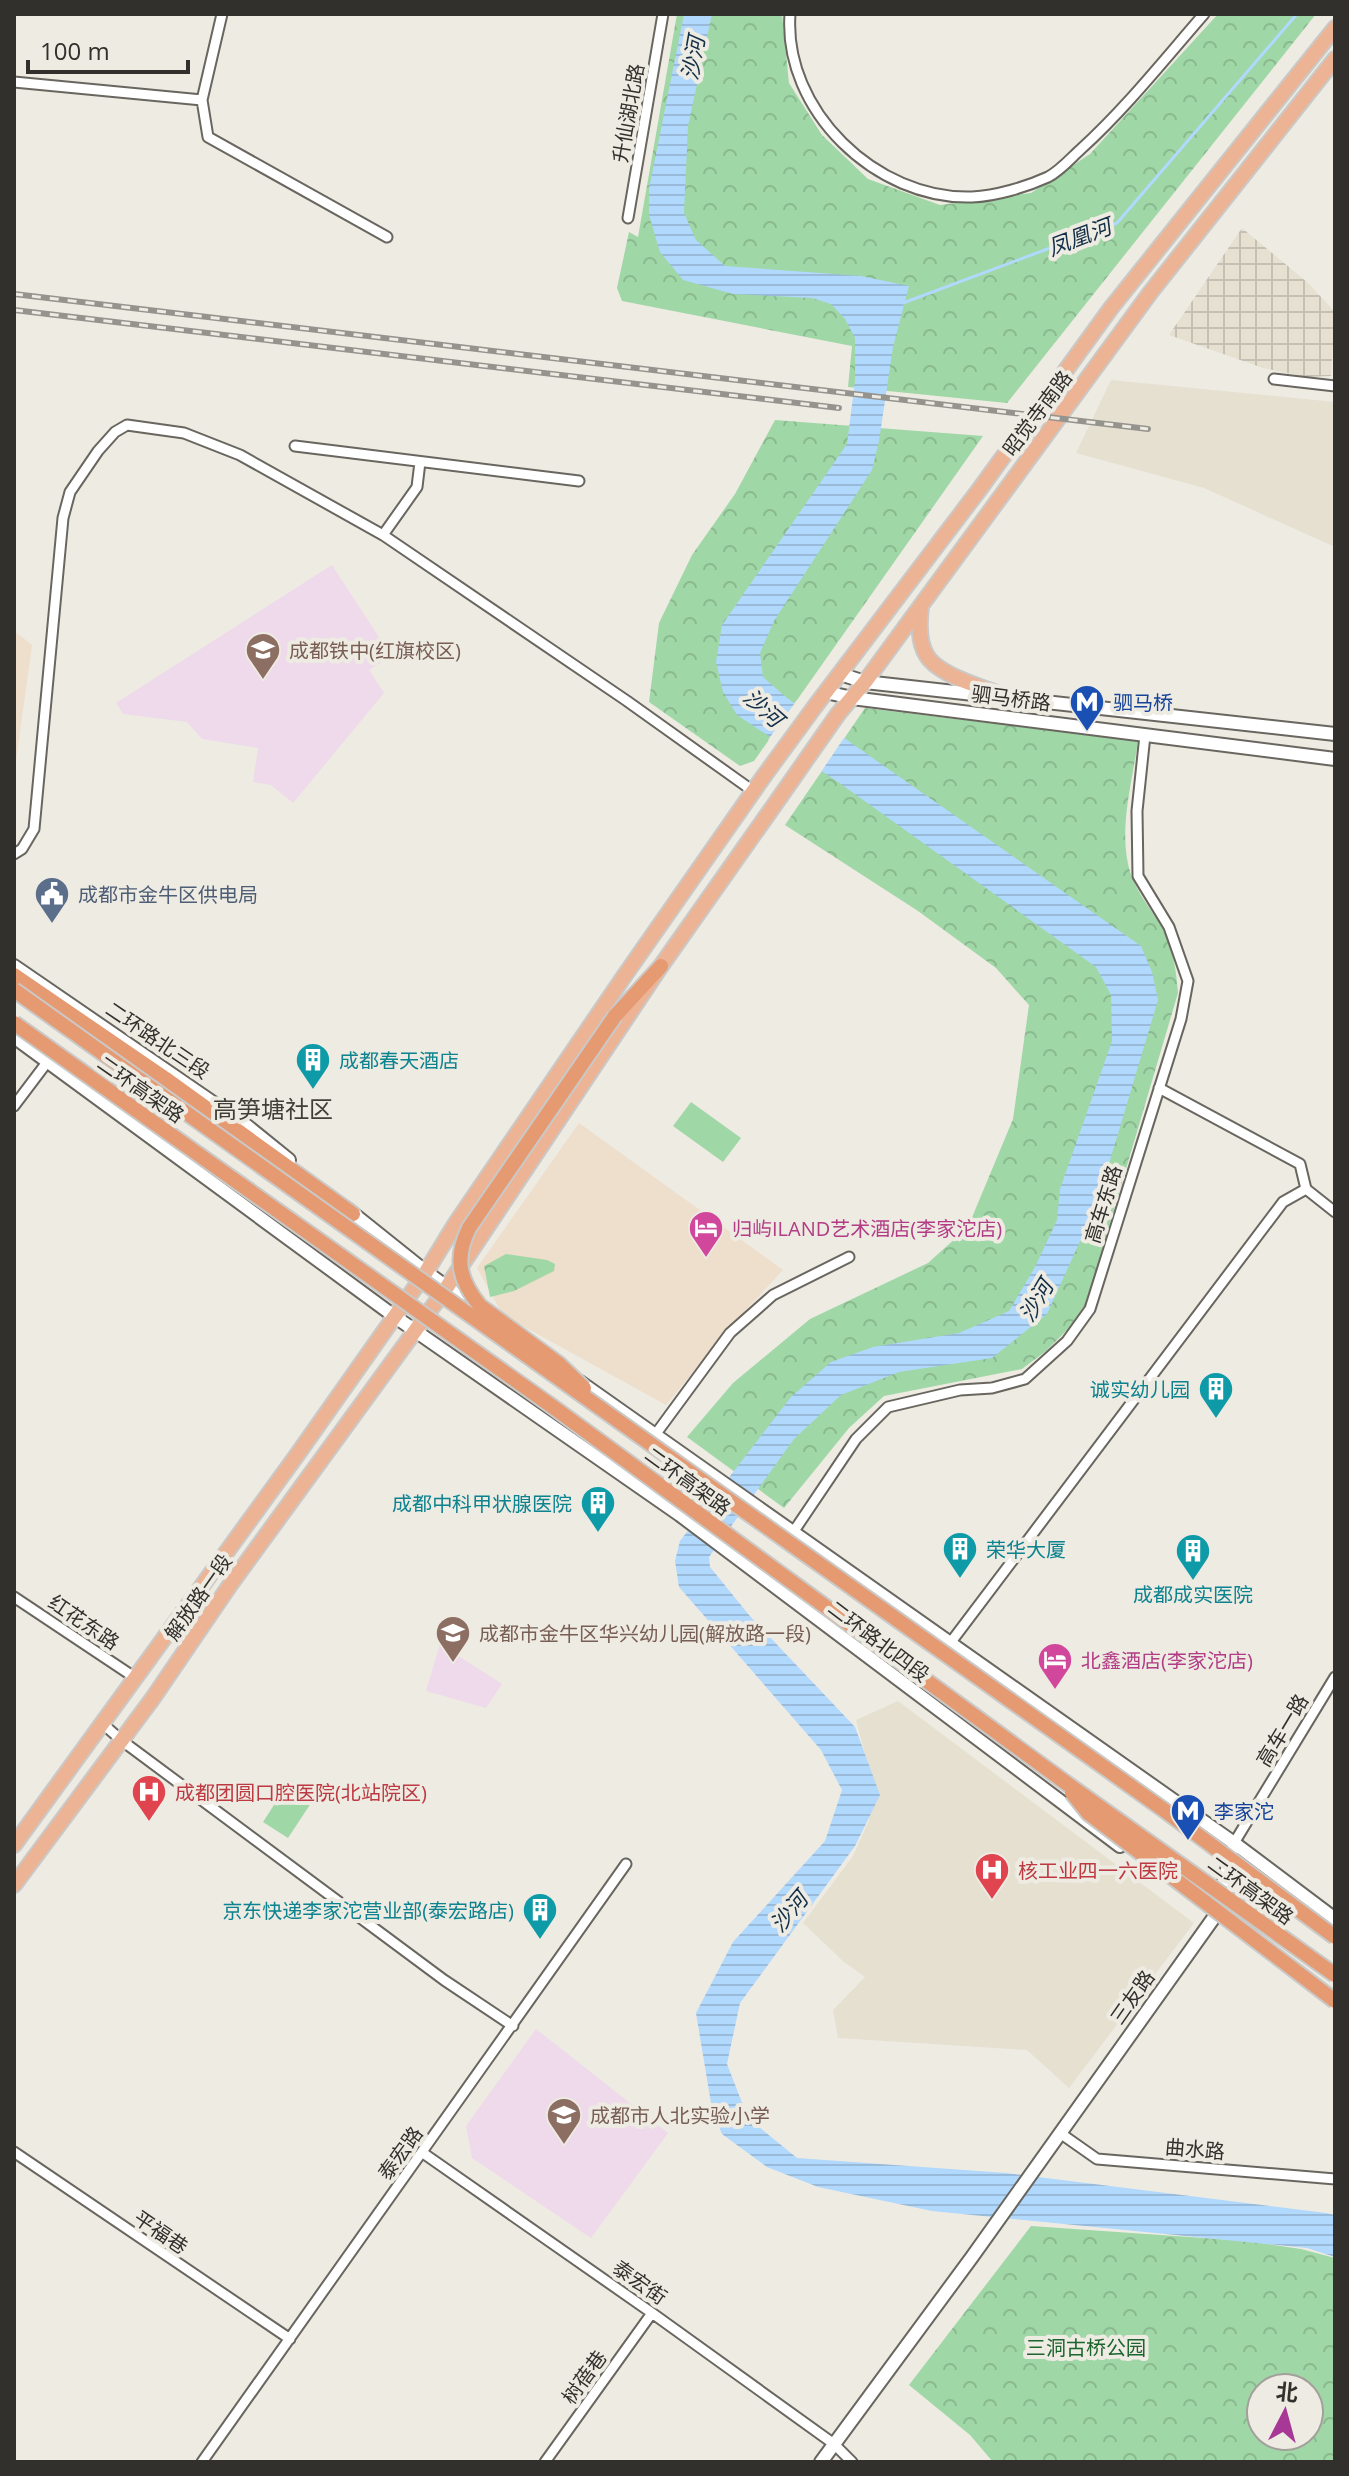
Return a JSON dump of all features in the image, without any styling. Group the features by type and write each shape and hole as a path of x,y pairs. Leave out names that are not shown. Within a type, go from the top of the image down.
{"highway":[{"path":"622,1424 559,1364 480,1306 468,1287 459,1256 469,1228 615,1016 661,966"},
{"path":"14,975 166,1079 353,1214"},
{"name":"二环高架路","path":"14,990 1164,1810 1335,1937"},
{"name":"二环高架路","path":"14,1023 553,1407 1062,1780 1335,1975"},
{"path":"1062,1780 1088,1813 1335,2003"},
{"path":"1164,1810 1195,1826 1335,1929"}],"main road":[{"name":"昭觉寺南路","path":"753,791 1111,308 1335,28"},
{"name":"昭觉寺南路","path":"661,966 838,714 865,682 1150,293 1335,59"},
{"path":"921,605 921,639 927,656 938,667 1017,700"},
{"name":"驷马桥路","path":"840,674 865,682 1335,734"},
{"name":"驷马桥路","path":"826,692 852,698 1335,759"},
{"name":"解放路一段","path":"14,1845 426,1272 456,1223 753,791"},
{"name":"二环路北三段","path":"14,966 247,1126 426,1272"},
{"name":"解放路一段","path":"14,1885 447,1287 661,966"},
{"path":"14,1037 394,1316"},
{"name":"二环路北四段","path":"426,1272 1234,1843 1335,1919"},
{"name":"二环路北四段","path":"394,1316 680,1515 1335,2003"},
{"name":"三友路","path":"834,2444 972,2257 1215,1916 1234,1843"},
{"path":"821,2462 834,2444"}],"street":[{"path":"222,14 202,100 208,137 387,237"},
{"name":"升仙湖北路","path":"628,218 663,14"},
{"path":"790,14 793,56 800,78 816,110 834,133 863,162 897,183 933,193 972,197 1011,190 1051,176 1109,123 1204,14"},
{"path":"14,82 202,100"},
{"path":"1274,379 1335,386"},
{"path":"14,854 22,849 34,829 63,518 70,492 98,451 115,432 127,425 184,433 240,455 383,535 753,791"},
{"path":"295,446 579,481"},
{"path":"383,535 417,487 420,462"},
{"name":"高车东路","path":"794,1531 856,1439 888,1407 1025,1379 1067,1341 1090,1309 1181,1019 1188,981 1169,927 1138,876 1137,811 1145,735"},
{"path":"14,1106 48,1061"},
{"path":"1159,1088 1300,1164 1306,1189 1335,1212"},
{"path":"951,1642 1283,1202 1306,1189"},
{"path":"655,1435 730,1333 773,1295 849,1257"},
{"name":"红花东路","path":"14,1597 134,1677"},
{"name":"高车一路","path":"1234,1843 1335,1677"},
{"path":"102,1723 444,1980 513,2026"},
{"name":"泰宏路","path":"202,2462 626,1864"},
{"name":"曲水路","path":"1060,2133 1097,2159 1335,2179"},
{"name":"平福巷","path":"14,2152 290,2339"},
{"name":"泰宏街","path":"423,2153 834,2444 852,2462"},
{"name":"树蓓巷","path":"545,2462 652,2313"}],"shaded area":[{"path":"1242,228 1307,282 1335,312 1331,376 1307,377 1263,368 1169,335"},
{"path":"1111,380 1335,402 1335,547 1204,488 1076,453"},
{"name":"成都铁中(红旗校区)","path":"332,565 391,656 369,670 384,693 293,803 271,785 253,782 258,748 202,739 187,722 123,714 116,703"},
{"path":"14,631 32,645 14,775"},
{"path":"579,1123 783,1270 730,1327 666,1405 503,1315 477,1268"},
{"name":"成都市金牛区华兴幼儿园(解放路一段)","path":"440,1644 502,1684 486,1708 426,1691"},
{"name":"核工业四一六医院","path":"898,1701 1194,1923 1069,2088 1027,2050 838,2038 833,2010 865,1977 844,1962 803,1923 853,1856 869,1820 870,1773 856,1720"},
{"name":"成都市人北实验小学","path":"536,2029 668,2133 591,2238 472,2158 466,2126"}],"green space":[{"path":"677,14 782,14 789,83 822,135 868,179 940,205 1031,193 1090,154 1218,14 1316,14 1007,403 848,387 852,346 622,301 617,288 629,232 638,237"},
{"path":"775,420 983,436 754,761 740,766 649,702 659,623 692,555 735,494"},
{"path":"865,708 1138,741 1125,825 1127,859 1137,888 1168,940 1178,993 1087,1301 1074,1323 1046,1351 1022,1369 884,1396 849,1428 784,1508 687,1437 733,1383 810,1319 928,1263 968,1227 1013,1119 1029,1005 996,968 918,911 785,825"},
{"path":"691,1102 741,1138 723,1162 673,1126"},
{"path":"506,1254 547,1260 555,1264 554,1271 514,1291 490,1297 484,1266"},
{"path":"290,1780 315,1797 288,1838 263,1822"},
{"name":"三洞古桥公园","path":"1031,2226 1247,2241 1335,2258 1335,2462 993,2462 970,2435 909,2385"}],"water":[{"name":"沙河","path":"684,14 712,14 688,126 684,213 696,240 725,266 861,276 909,286 893,347 872,470 774,621 760,653 763,677 787,698 1141,946 1152,972 1158,1000 1097,1204 1047,1314 992,1358 899,1372 841,1395 794,1439 709,1557 710,1567 749,1615 855,1727 880,1795 855,1846 740,2003 727,2064 748,2118 797,2158 1006,2173 1326,2213 1335,2215 1335,2257 1307,2248 932,2211 818,2187 767,2167 722,2134 712,2109 696,2013 733,1942 825,1841 842,1790 821,1750 679,1587 675,1561 680,1541 791,1397 831,1362 873,1347 959,1333 1009,1311 1035,1267 1057,1220 1060,1189 1112,1041 1111,995 1096,967 838,782 737,715 723,692 716,662 722,625 847,444 855,381 855,338 845,319 831,304 812,298 733,294 683,280 660,252 649,215 649,189"}],"pier":[{"path":"797,700 846,735 819,775 768,740"}],"waterway":[{"name":"凤凰河","path":"903,303 1117,223 1297,14"}],"railway":[{"path":"14,294 1148,429"},
{"path":"14,310 839,408"}],"place":[{"name":"成都铁中(红旗校区)","path":"263,681"},
{"name":"驷马桥","path":"1087,733"},
{"name":"成都市金牛区供电局","path":"52,925"},
{"name":"成都春天酒店","path":"313,1091"},
{"name":"归屿ILAND艺术酒店(李家沱店)","path":"706,1259"},
{"name":"诚实幼儿园","path":"1216,1420"},
{"name":"成都中科甲状腺医院","path":"598,1534"},
{"name":"荣华大厦","path":"960,1580"},
{"name":"成都成实医院","path":"1193,1582"},
{"name":"成都市金牛区华兴幼儿园(解放路一段)","path":"453,1664"},
{"name":"北鑫酒店(李家沱店)","path":"1055,1691"},
{"name":"成都团圆口腔医院(北站院区)","path":"149,1823"},
{"name":"李家沱","path":"1188,1842"},
{"name":"核工业四一六医院","path":"992,1901"},
{"name":"京东快递李家沱营业部(泰宏路店)","path":"540,1941"},
{"name":"成都市人北实验小学","path":"564,2146"}],"district":[{"name":"高笋塘社区","path":"273,1108"}]}
